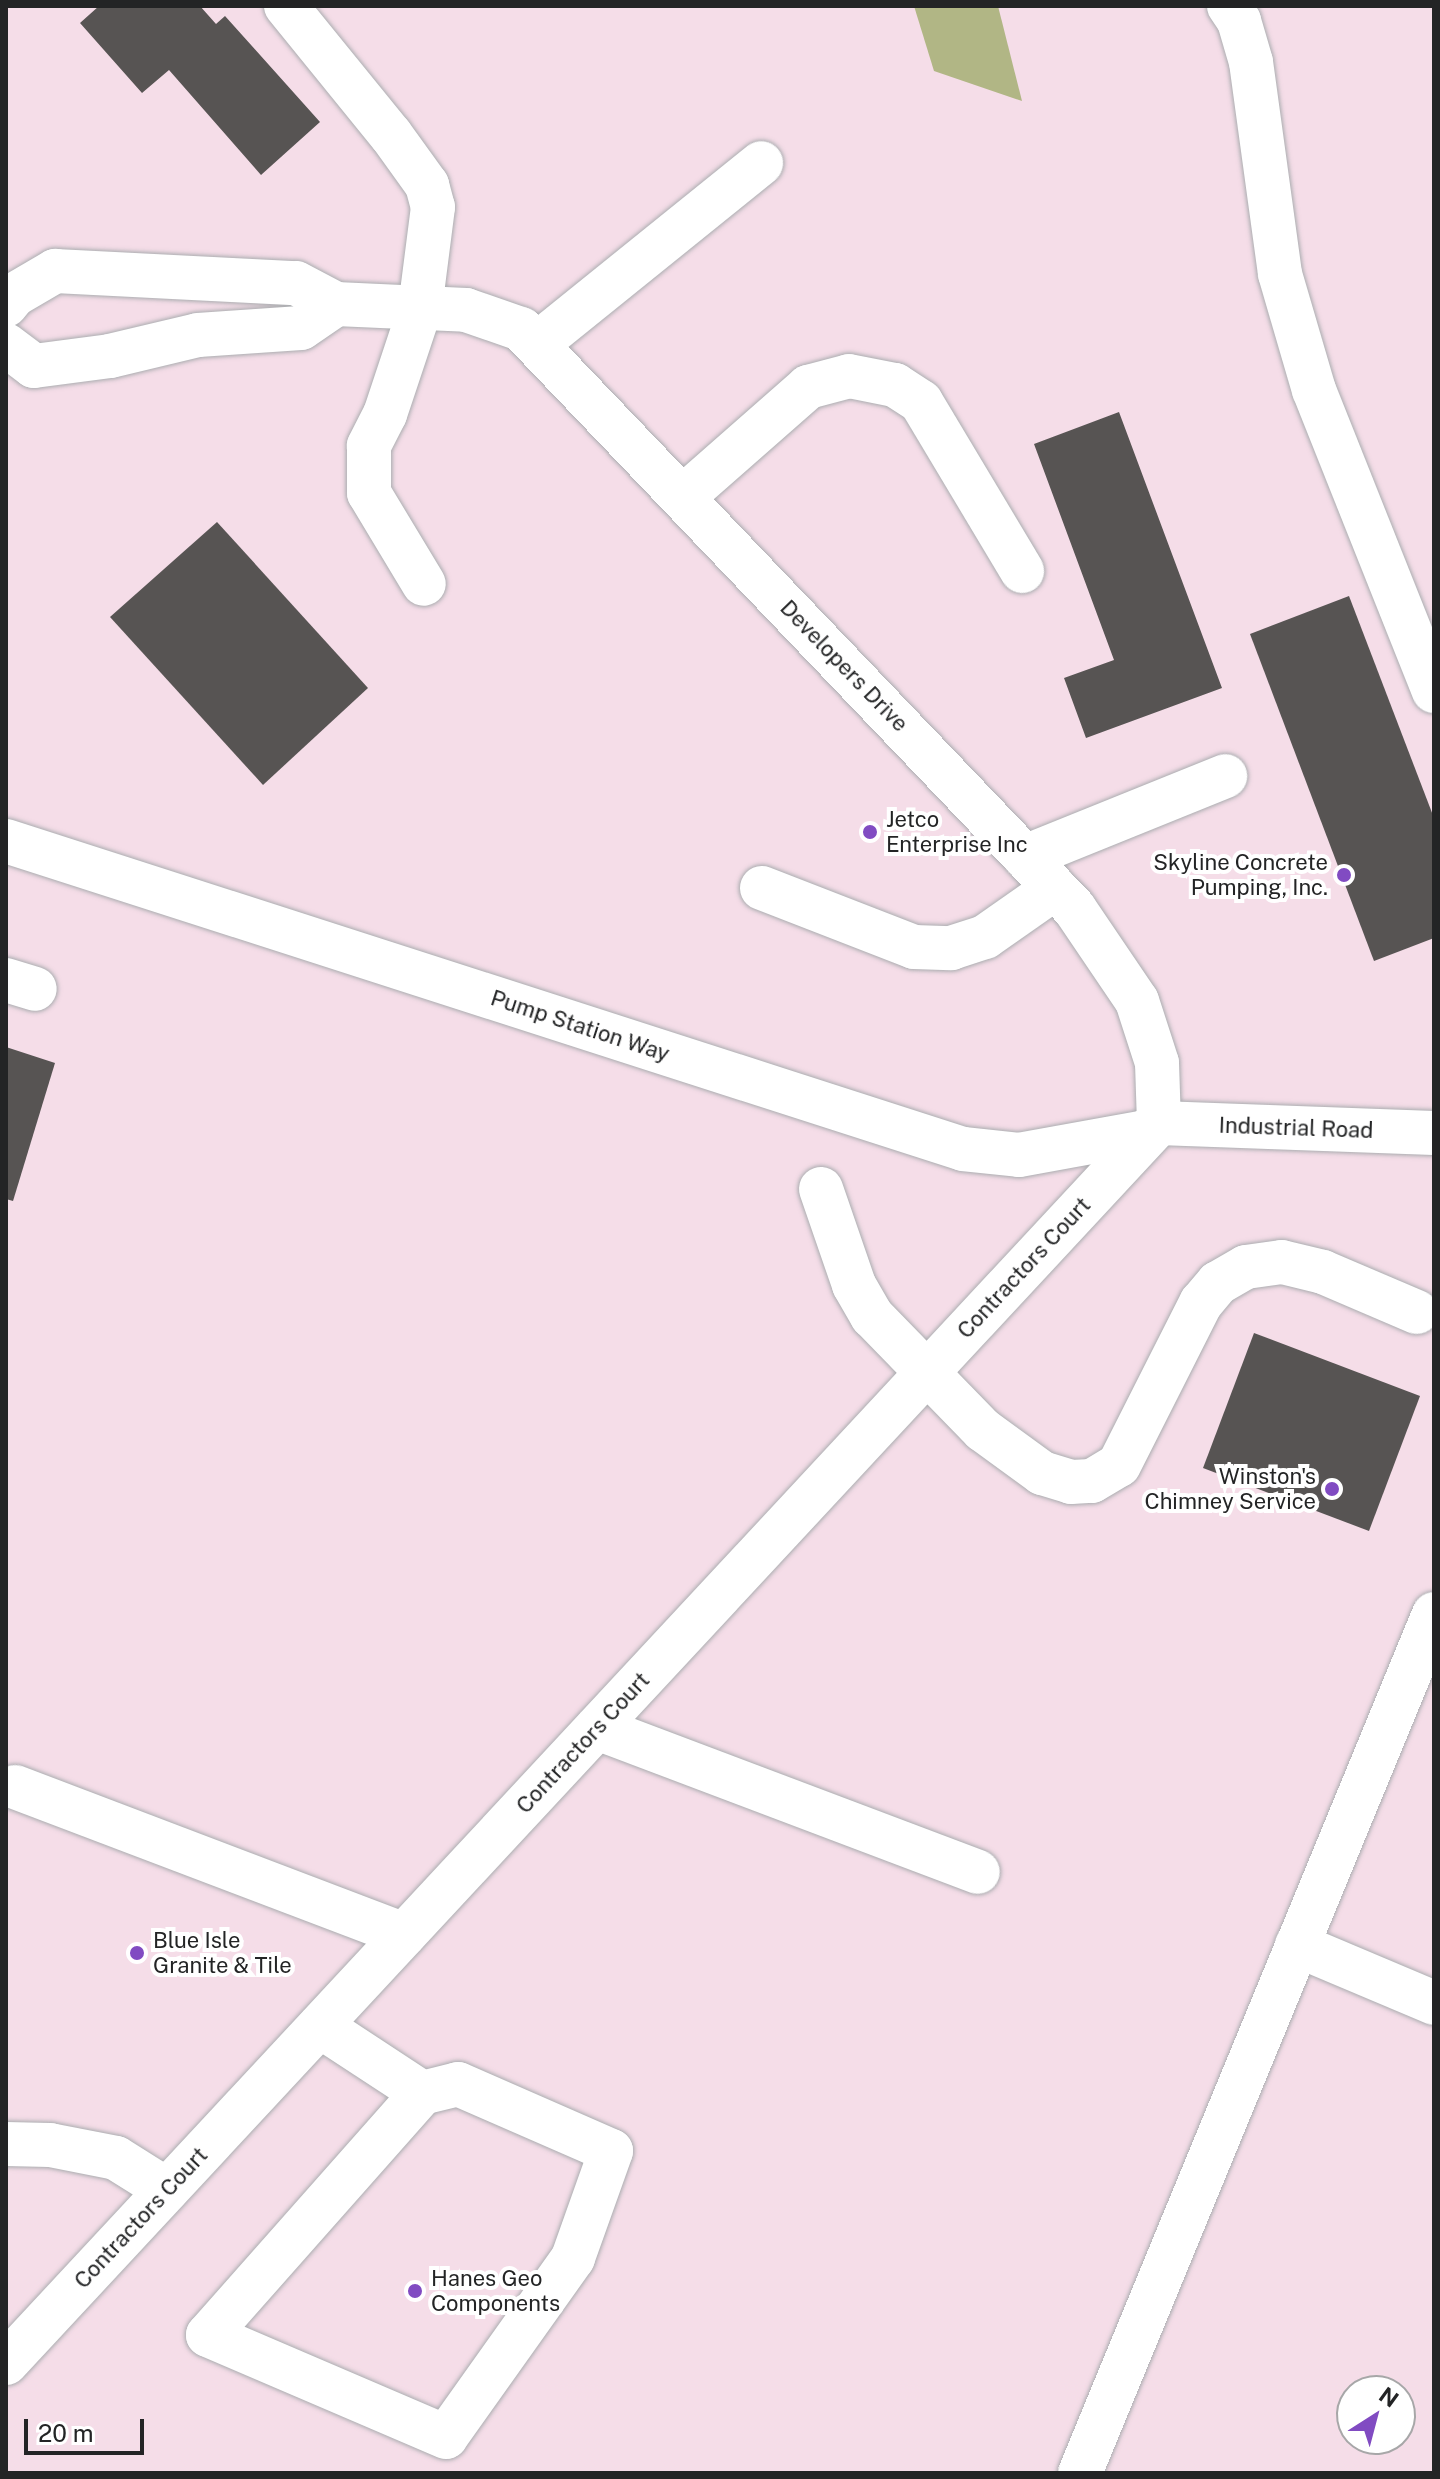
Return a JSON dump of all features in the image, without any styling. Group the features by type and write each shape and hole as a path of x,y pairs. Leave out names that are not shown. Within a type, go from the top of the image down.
{"street":[{"path":"286,6 427,185 433,207 432,238 420,309 369,446 369,493 424,584"},
{"path":"1229,6 1239,21 1251,62 1280,274 1309,376 1434,691"},
{"path":"537,344 761,163"},
{"path":"6,305 14,295 55,271 296,283 336,304 301,328 198,335 110,356 34,366 6,345"},
{"name":"Developers Drive","path":"336,304 491,316 521,329 537,344 1055,888 1100,941 1137,1001 1157,1063 1159,1123"},
{"path":"683,497 808,387 849,376 895,385 921,402 1022,571"},
{"path":"1025,857 1225,776"},
{"name":"Pump Station Way","path":"6,841 963,1149 1019,1155 1145,1132 1159,1123"},
{"path":"762,888 914,947 951,948 985,937 1055,888"},
{"name":"Industrial Road","path":"1159,1123 1434,1133"},
{"name":"Contractors Court","path":"6,2363 1159,1123"},
{"path":"821,1189 854,1285 872,1316 924,1375 983,1430 1042,1473 1071,1482 1092,1481 1119,1465 1201,1303 1218,1283 1246,1267 1282,1262 1323,1272 1417,1312"},
{"path":"1080,2473 1434,1614"},
{"path":"597,1728 978,1872"},
{"path":"15,1787 404,1935"},
{"path":"1297,1945 1434,2003"},
{"path":"320,2026 422,2093 458,2084 611,2151 573,2258 446,2437 208,2335 422,2093"},
{"path":"6,2144 50,2145 116,2158 167,2190"}],"shaded area":[{"path":"6,6 1434,6 1434,2473 6,2473"}],"green space":[{"path":"914,6 998,6 1022,101 934,71"}],"building":[{"path":"99,6 200,6 216,24 225,16 320,122 261,175 169,70 142,93 80,23"},
{"path":"1119,412 1222,688 1086,738 1064,678 1114,660 1034,444"},
{"path":"217,522 368,688 263,785 110,617"},
{"path":"1349,596 1434,818 1434,938 1374,961 1250,634"},
{"path":"6,1047 55,1063 13,1201 6,1199"},
{"path":"1254,1333 1420,1396 1369,1531 1203,1468"}],"place":[{"name":"Jetco Enterprise Inc","path":"870,832"},
{"name":"Skyline Concrete Pumping, Inc.","path":"1344,875"},
{"name":"Winston's Chimney Service","path":"1332,1489"},
{"name":"Blue Isle Granite & Tile","path":"137,1953"},
{"name":"Hanes Geo Components","path":"415,2291"}]}
